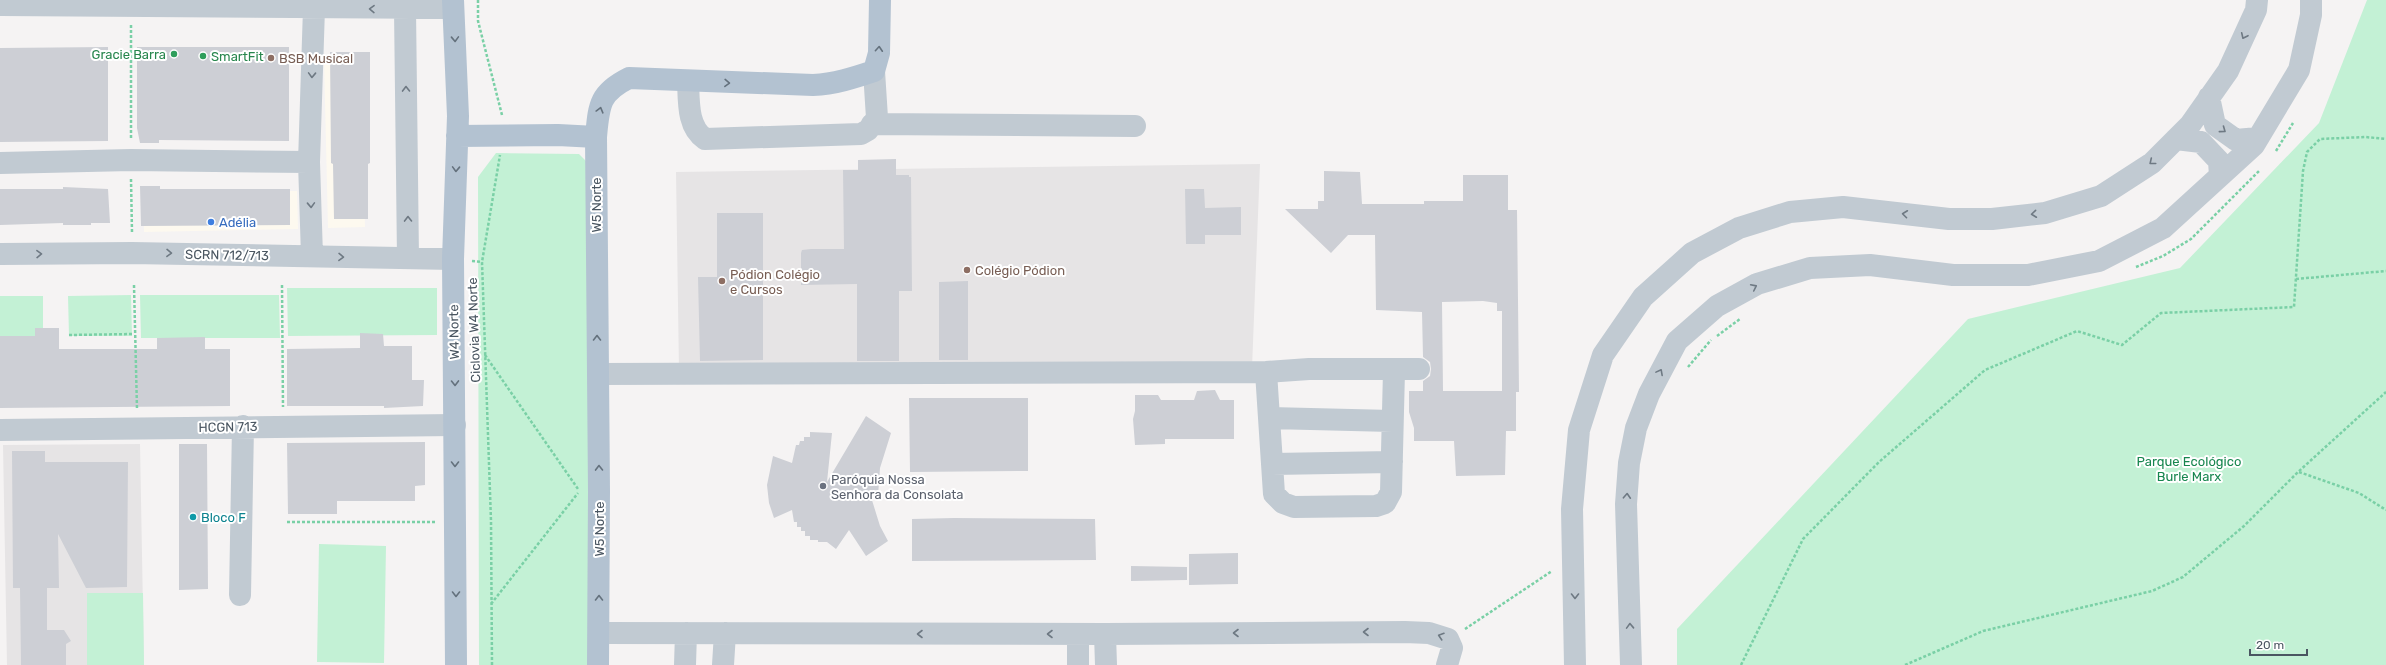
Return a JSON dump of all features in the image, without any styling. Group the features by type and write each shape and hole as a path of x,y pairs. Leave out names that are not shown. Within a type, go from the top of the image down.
{"main road":[{"path":"874,71 880,53 880,0"},
{"name":"W4 Norte","path":"453,4 458,136 453,259 456,665"},
{"name":"W5 Norte","path":"598,665 596,137 598,119 603,98 612,86 629,78 813,85 834,84 874,71"},
{"path":"458,136 503,135 596,137"}],"street":[{"path":"1575,665 1575,557 1572,509 1579,430 1603,356 1643,297 1692,253 1739,228 1790,212 1844,207 1949,219 1992,219 2045,213 2101,196 2152,163 2190,125 2228,70 2256,10 2257,0"},
{"path":"1631,665 1626,504 1629,463 1636,428 1649,394 1677,341 1717,306 1757,284 1810,268 1870,265 1953,275 2028,275 2099,261 2163,228 2254,145 2299,70 2311,15 2311,0"},
{"path":"0,5 130,4 405,9 453,4"},
{"path":"312,256 309,162 314,8"},
{"path":"405,9 408,258"},
{"path":"688,81 691,118 697,134 705,139 861,134 877,118 874,71"},
{"path":"2209,97 2215,125 2236,140 2258,138"},
{"path":"872,124 1135,126"},
{"path":"2176,139 2201,142 2219,161 2220,176"},
{"path":"0,163 131,160 309,162"},
{"name":"SCRN 712/713","path":"0,254 132,253 453,259"},
{"path":"598,374 1266,372 1309,369 1394,371 1419,369"},
{"path":"1266,372 1274,494 1283,503 1294,507 1376,506 1385,503 1391,492 1394,371"},
{"path":"1269,418 1392,421"},
{"name":"HCGN 713","path":"0,430 243,426 455,425"},
{"path":"240,595 243,426"},
{"path":"1272,464 1392,462"},
{"path":"599,633 1105,634 1405,632 1429,633 1448,639 1452,648 1447,665"},
{"path":"685,665 686,633"},
{"path":"724,665 725,633"},
{"path":"1078,634 1078,665"},
{"path":"1105,634 1106,665"}],"path":[{"name":"Ciclovia W4 Norte","path":"478,0 478,21 503,120 503,135 482,262 492,604 492,665"},
{"path":"130,4 132,253"},
{"path":"2273,154 2282,143 2296,117"},
{"path":"1741,665 1803,539 1879,462 1984,370 2077,331 2122,345 2161,313 2294,307 2303,171 2307,152 2320,139 2366,137 2386,139"},
{"path":"2130,269 2163,256 2191,238 2263,166"},
{"path":"2296,279 2386,271"},
{"path":"134,285 137,416"},
{"path":"282,285 283,408"},
{"path":"1684,371 1713,339 1742,317"},
{"path":"69,335 134,334"},
{"path":"485,354 579,491 492,604"},
{"path":"1905,665 1983,631 2152,591 2183,577 2244,526 2298,472 2386,392"},
{"path":"2298,472 2358,493 2386,510"},
{"path":"287,522 438,522"},
{"path":"1448,639 1575,557"}],"shaded area":[{"path":"361,58 365,227 328,228 324,59"},
{"name":"Colégio Pódion","path":"1260,164 1252,368 679,371 676,172"},
{"path":"297,191 298,229 144,232 143,193"},
{"path":"140,444 144,665 7,665 3,445"}],"green space":[{"name":"Parque Ecológico Burle Marx","path":"2367,0 2386,0 2386,665 1677,665 1677,629 1968,319 2180,268 2319,123"},
{"path":"496,153 579,154 588,163 589,665 479,665 478,177"},
{"path":"287,288 437,288 437,335 288,336"},
{"path":"131,295 132,336 69,336 68,296"},
{"path":"140,295 279,295 280,338 141,338"},
{"path":"0,296 43,296 43,336 0,337"},
{"path":"319,544 386,546 384,663 317,662"},
{"path":"87,593 143,593 144,665 87,665"}],"building":[{"path":"108,47 108,141 0,142 0,48"},
{"path":"137,47 289,47 289,141 159,140 159,143 140,143 137,128"},
{"path":"330,52 370,52 370,163 368,164 368,219 334,219 333,164 331,163"},
{"path":"896,159 896,175 909,175 909,177 911,177 912,291 899,291 899,361 857,361 857,284 801,285 801,253 802,250 811,249 844,249 843,170 858,170 858,160"},
{"path":"1324,171 1360,172 1362,204 1424,204 1424,201 1463,201 1463,175 1508,175 1508,210 1517,210 1519,392 1516,392 1516,431 1506,431 1505,475 1456,476 1454,441 1414,441 1414,428 1409,412 1409,391 1423,391 1423,381 1430,376 1431,369 1430,362 1423,357 1422,312 1376,310 1375,235 1348,235 1331,253 1285,209 1318,209 1318,201 1324,201","holes":["1483,301 1497,303 1497,311 1502,311 1502,391 1443,391 1442,302"]},
{"path":"140,186 160,186 160,189 290,189 290,225 141,226"},
{"path":"63,187 108,189 110,223 91,223 91,225 63,225 63,223 0,225 0,189 63,189"},
{"path":"1185,189 1204,189 1205,208 1241,207 1241,235 1205,235 1205,244 1186,244"},
{"name":"Pódion Colégio e Cursos","path":"717,213 763,213 763,360 700,361 698,277 717,277"},
{"path":"968,281 968,360 939,360 939,282"},
{"path":"35,328 59,328 59,349 157,349 157,338 205,337 205,349 230,349 230,406 0,408 0,336 35,336"},
{"path":"360,333 383,334 384,346 412,346 412,380 424,380 423,406 384,408 384,406 287,406 287,349 360,348"},
{"path":"1215,390 1220,400 1234,400 1234,439 1165,439 1165,444 1135,445 1133,419 1135,411 1135,395 1158,395 1161,400 1194,400 1197,391"},
{"path":"909,398 1028,398 1028,471 910,472"},
{"name":"Paróquia Nossa Senhora da Consolata","path":"866,416 891,433 880,468 878,496 871,497 880,526 888,541 866,556 849,530 836,549 827,542 810,540 810,536 805,536 805,531 801,531 801,527 797,527 797,522 794,522 792,510 774,518 769,503 767,485 773,456 792,463 796,445 799,445 800,441 804,441 804,437 810,437 810,432 832,433 827,482"},
{"path":"425,442 425,485 415,486 415,501 337,501 337,514 288,514 287,443"},
{"name":"Bloco F","path":"179,444 207,444 208,589 179,590"},
{"path":"12,451 45,451 45,462 128,462 127,587 86,588 58,534 59,588 47,588 47,630 64,630 71,641 66,644 66,665 21,665 20,588 13,588"},
{"path":"912,519 1095,519 1096,560 912,561"},
{"path":"1238,553 1238,584 1189,585 1189,554"},
{"path":"1131,566 1187,567 1187,580 1131,581"}],"place":[{"name":"Gracie Barra","path":"174,54"},
{"name":"SmartFit","path":"203,56"},
{"name":"BSB Musical","path":"271,58"},
{"name":"Adélia","path":"211,222"},
{"name":"Colégio Pódion","path":"967,270"},
{"name":"Pódion Colégio e Cursos","path":"722,281"},
{"name":"Paróquia Nossa Senhora da Consolata","path":"823,486"},
{"name":"Bloco F","path":"193,517"}]}
